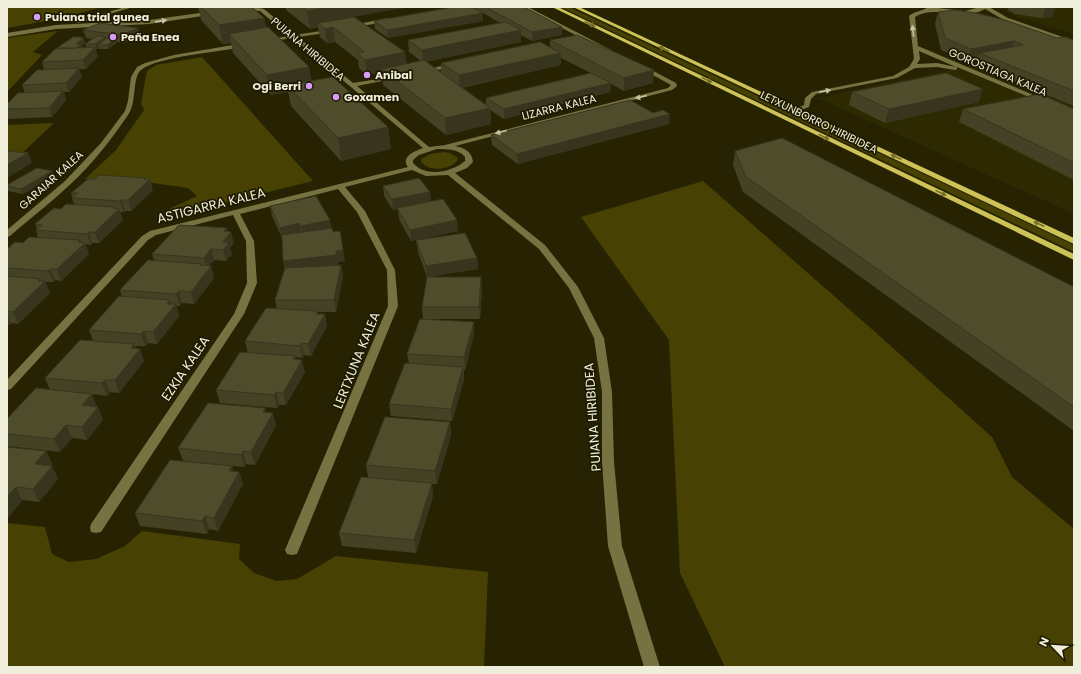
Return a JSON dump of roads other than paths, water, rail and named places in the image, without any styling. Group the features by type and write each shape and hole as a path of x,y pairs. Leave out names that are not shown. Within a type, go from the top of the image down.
{"main road":[{"name":"LETXUNBORRO HIRIBIDEA","path":"554,7 1074,257"},
{"name":"LETXUNBORRO HIRIBIDEA","path":"575,7 1074,241"}],"street":[{"path":"122,25 110,21 106,17 132,7"},
{"path":"7,35 56,27 132,7"},
{"path":"233,10 249,7"},
{"path":"524,7 612,52"},
{"path":"916,7 981,17"},
{"path":"952,12 973,12 985,7 998,16 1074,43"},
{"name":"PUIANA HIRIBIDEA","path":"240,8 263,9 294,37 428,149"},
{"path":"796,110 807,106 808,98 814,93 895,77 907,72 914,66 917,59 912,16 919,12 934,10"},
{"path":"56,27 122,25 161,21 218,12"},
{"path":"343,28 395,19"},
{"path":"993,19 1022,25"},
{"name":"GARAIAR KALEA","path":"7,234 76,175 109,139 130,107 134,73 139,68 146,64 162,60 335,29"},
{"path":"572,40 584,38"},
{"name":"GOROSTIAGA KALEA","path":"915,47 1052,105"},
{"path":"418,72 457,64"},
{"name":"LIZARRA KALEA","path":"446,147 670,89 674,86 673,83 639,65"},
{"path":"914,66 937,65 971,71"},
{"path":"352,86 403,75"},
{"path":"446,147 462,151 467,154 470,158 469,162 465,166 450,173 424,173 412,168 409,164 413,155 428,149 446,147"},
{"name":"ASTIGARRA KALEA","path":"7,388 145,238 161,230 236,213 412,168"},
{"name":"PUIANA HIRIBIDEA","path":"450,173 542,247 573,287 599,338 607,392 608,462 615,546 652,667"},
{"name":"LERTXUNA KALEA","path":"292,550 394,306 391,270 361,211 340,186"},
{"name":"EZKIA KALEA","path":"96,528 239,314 252,283 250,241 236,213"}],"place":[{"name":"Puiana trial gunea","path":"37,17"},
{"name":"Peña Enea","path":"113,37"},
{"name":"Anibal","path":"367,75"},
{"name":"Ogi Berri","path":"309,86"},
{"name":"Goxamen","path":"336,97"}]}
